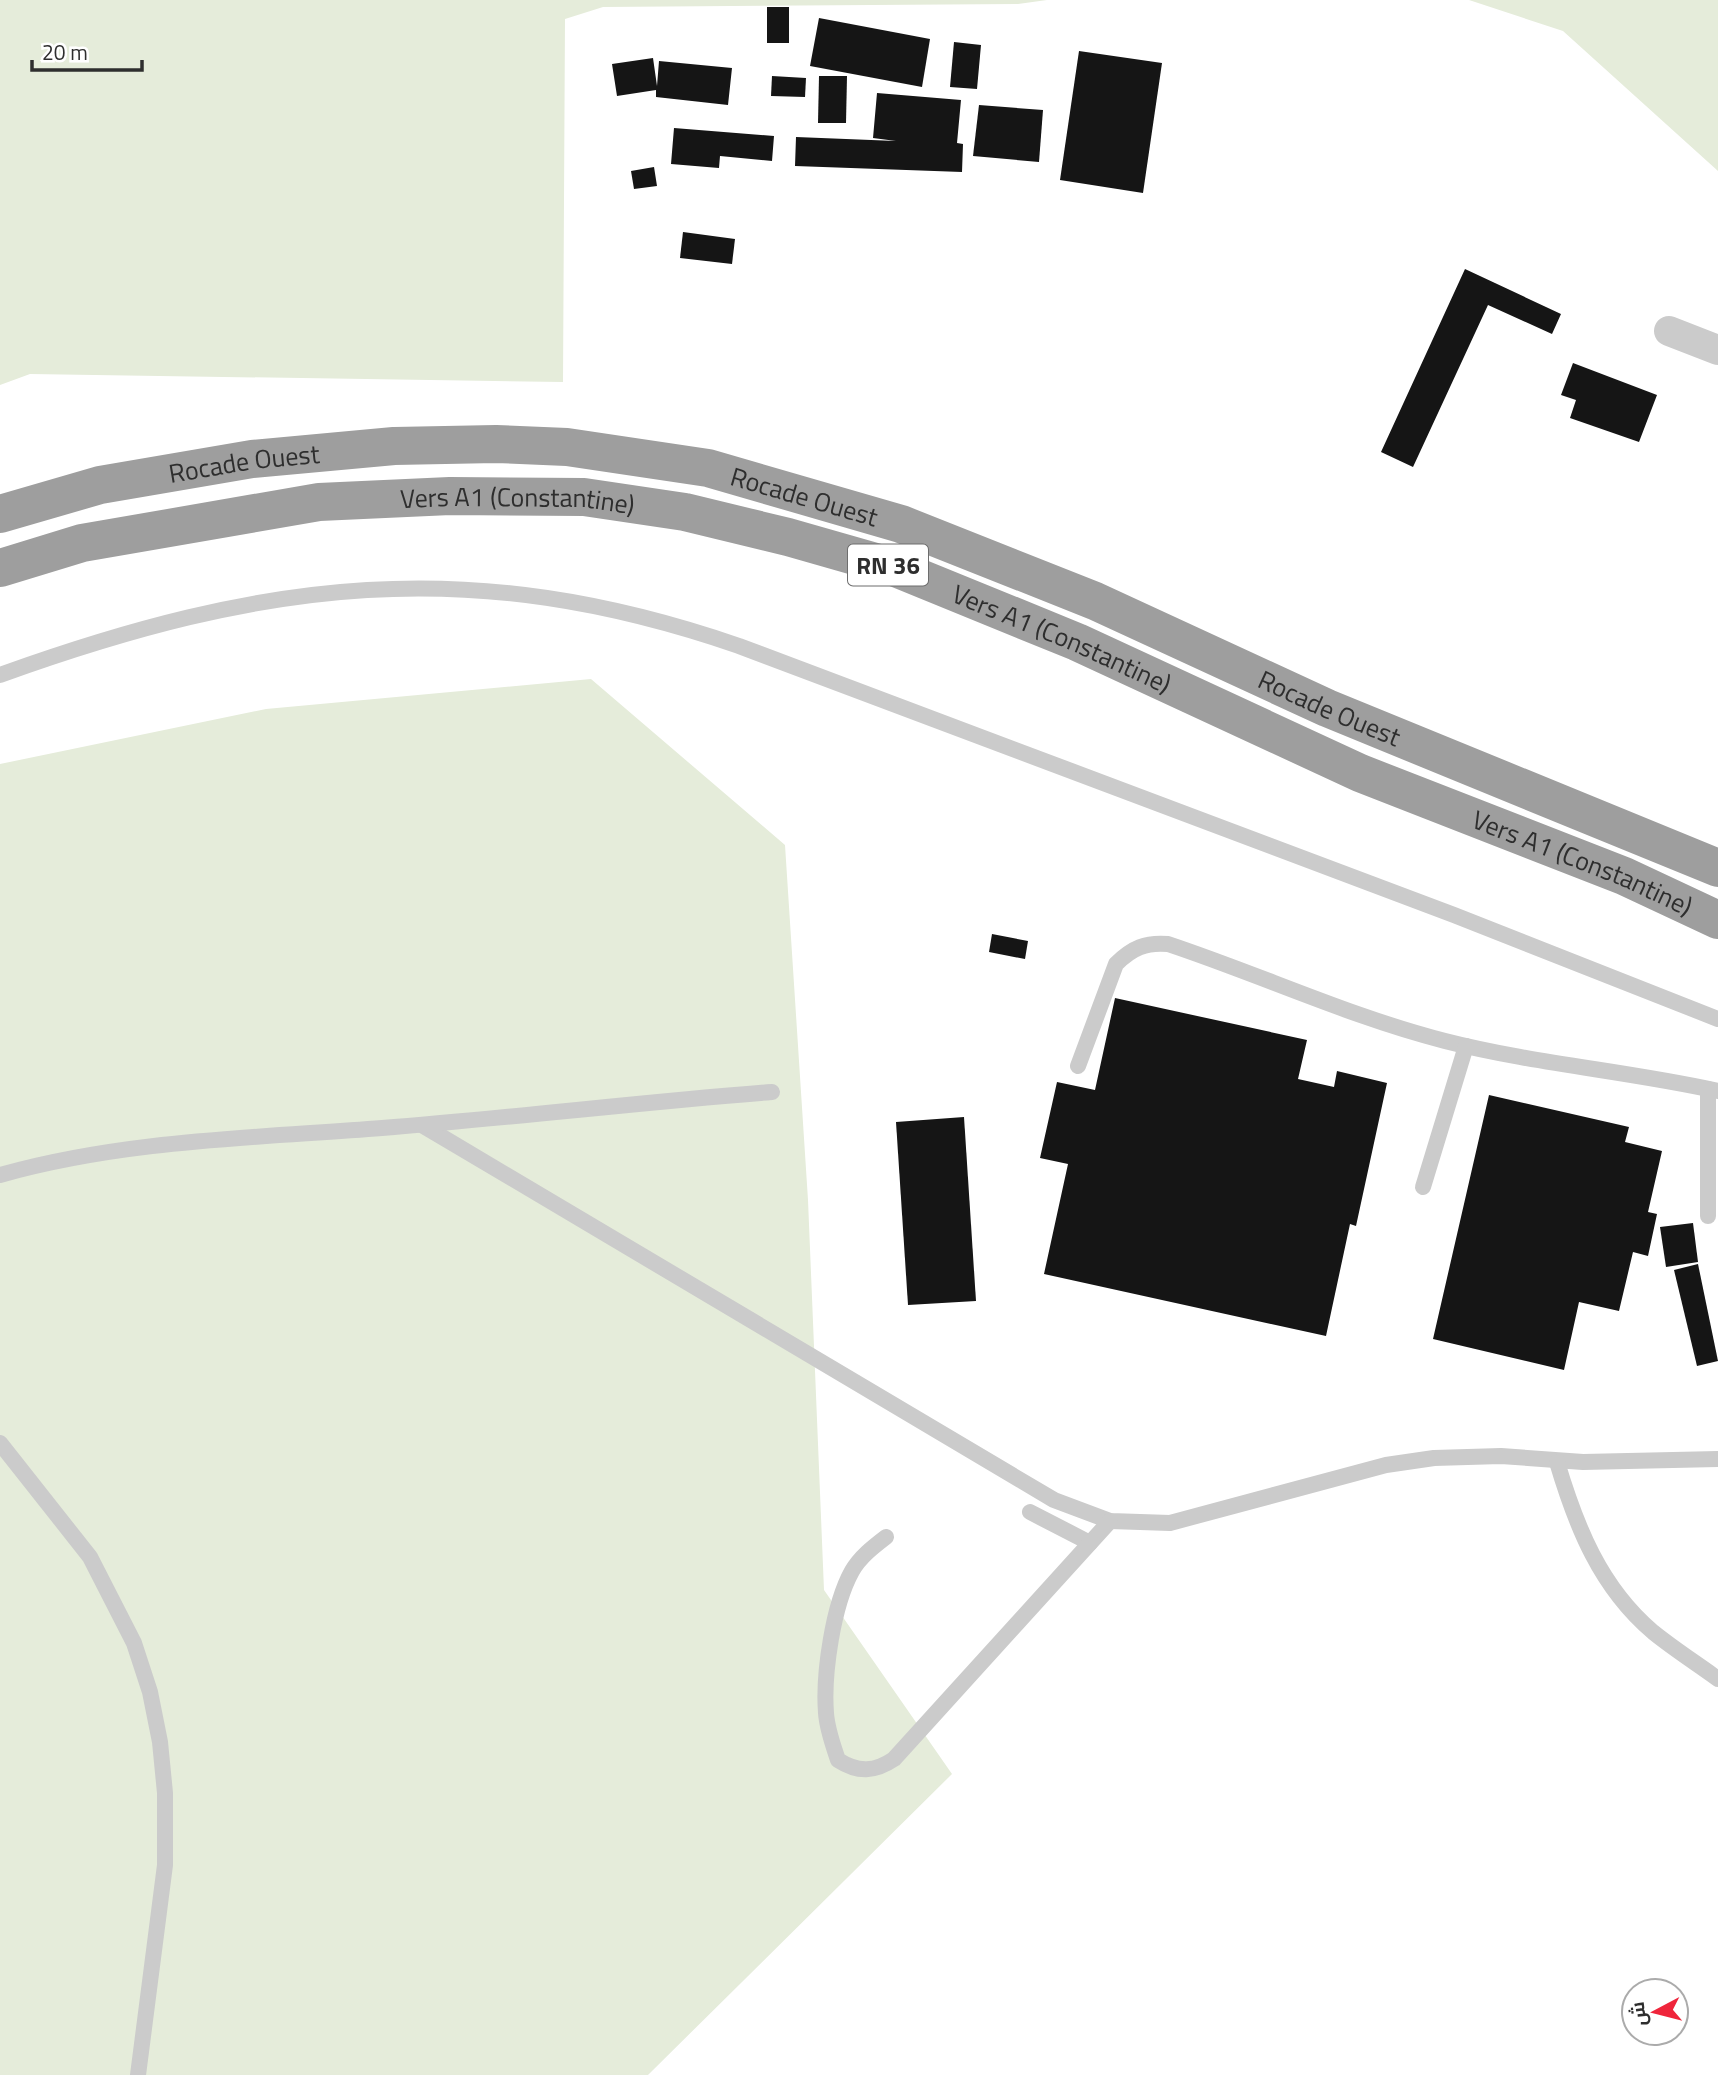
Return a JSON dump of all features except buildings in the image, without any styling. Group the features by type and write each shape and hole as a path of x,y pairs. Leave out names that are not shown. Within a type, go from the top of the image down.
{"highway":[{"name":"Rocade Ouest","path":"0,514 100,485 138,478 252,459 394,446 496,444 567,447 708,468 901,524 1095,601 1327,708 1718,868"},
{"name":"Vers A1 (Constantine)","path":"0,568 82,544 319,502 450,496 584,497 685,512 788,537 893,567 1077,642 1360,773 1624,876 1718,920"}],"street":[{"path":"1669,331 1718,350"}],"lane":[{"path":"0,675 149,626 242,604 304,594 368,588 457,588 557,598 619,609 738,646 1454,915 1718,1019"},
{"path":"1619,826 1718,851"},
{"path":"1078,1066 1116,964 1133,949 1154,943 1181,948 1383,1023 1466,1046 1558,1066 1713,1090 1708,1216"},
{"path":"1423,1187 1466,1046"},
{"path":"0,1175 86,1155 142,1146 422,1125 772,1092"},
{"path":"422,1125 1054,1500 1110,1521 1170,1523 1385,1465 1434,1458 1501,1456 1557,1462 1718,1458"},
{"path":"0,1443 90,1557 134,1643 150,1692 160,1742 165,1793 165,1865 138,2075"},
{"path":"1557,1462 1575,1523 1608,1581 1650,1630 1718,1679"},
{"path":"1030,1512 1090,1543"},
{"path":"886,1537 853,1569 844,1587 827,1671 826,1716 830,1738 838,1760 860,1770 872,1770 894,1759 1110,1521"}],"green space":[{"path":"0,0 1047,0 1018,4 603,7 565,19 563,382 30,374 0,385"},
{"path":"1469,0 1718,0 1718,171 1563,31"},
{"path":"591,679 785,845 808,1200 824,1590 952,1774 648,2075 0,2075 0,764 266,709"}]}
